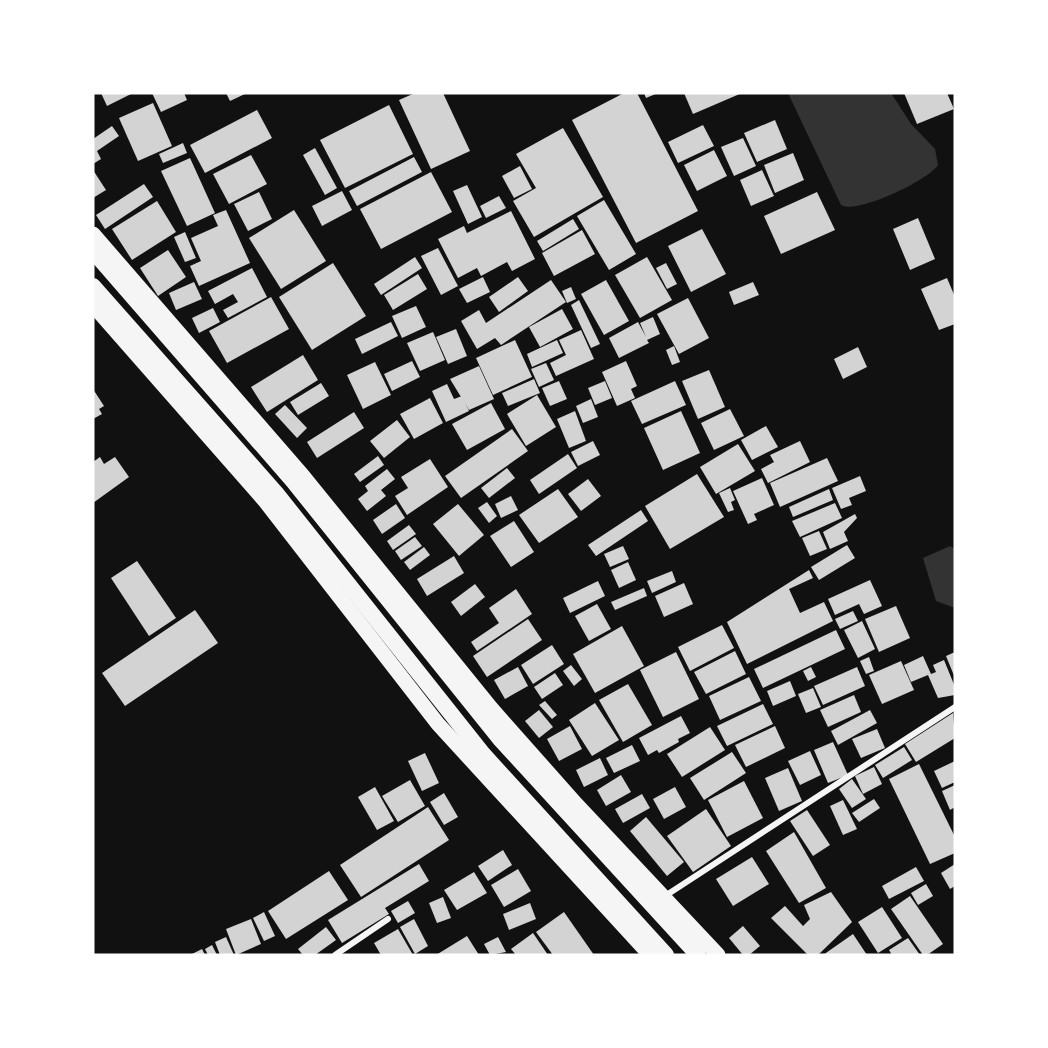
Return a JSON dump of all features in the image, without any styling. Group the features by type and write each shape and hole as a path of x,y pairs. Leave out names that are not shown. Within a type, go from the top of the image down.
{"highway":[{"path":"93,251 293,481 500,739 698,955"},
{"path":"93,286 276,493 483,754 666,955"}],"main road":[{"path":"93,234 303,476 490,708 576,804 665,896 718,955"},
{"path":"93,305 265,501 438,724 650,955"}],"street":[{"path":"665,896 955,707"},
{"path":"334,955 388,919"}],"shaded area":[{"path":"788,93 891,93 911,124 935,149 938,165 921,179 876,201 849,207 841,205"},
{"path":"950,546 955,549 955,608 936,601 923,558"}],"building":[{"path":"101,93 133,93 107,106"},
{"path":"152,93 184,93 187,100 161,112"},
{"path":"226,93 247,93 230,101"},
{"path":"415,93 443,93 470,151 431,169 399,100"},
{"path":"624,93 637,93 698,211 636,243 572,120"},
{"path":"644,93 658,93 646,98"},
{"path":"684,93 742,93 693,114"},
{"path":"904,93 947,93 954,109 917,124"},
{"path":"153,103 172,146 138,161 119,118"},
{"path":"389,105 413,154 345,188 320,140"},
{"path":"257,110 272,138 205,173 190,145"},
{"path":"775,120 787,149 757,162 744,133"},
{"path":"703,125 714,146 678,163 668,142"},
{"path":"112,126 119,136 97,151 101,159 93,164 93,139"},
{"path":"563,128 603,197 534,237 513,201 536,188 516,154"},
{"path":"743,138 756,166 734,176 721,147"},
{"path":"183,143 187,153 163,163 159,154"},
{"path":"315,148 337,188 325,195 303,155"},
{"path":"714,150 727,176 697,191 684,165"},
{"path":"793,153 804,180 775,193 764,165"},
{"path":"251,155 267,184 229,204 213,174"},
{"path":"414,157 422,172 357,206 349,191"},
{"path":"190,158 215,213 187,226 161,171"},
{"path":"520,166 532,189 514,198 502,176"},
{"path":"93,170 106,190 93,198"},
{"path":"762,170 774,196 751,206 740,180"},
{"path":"431,172 452,212 381,249 360,209"},
{"path":"144,184 153,197 105,229 96,215"},
{"path":"467,185 482,217 468,224 453,191"},
{"path":"342,191 352,210 322,226 312,206"},
{"path":"259,192 272,219 248,231 234,204"},
{"path":"817,192 835,230 781,254 764,216"},
{"path":"499,196 506,208 486,218 480,206"},
{"path":"604,200 636,254 609,270 577,216"},
{"path":"157,201 176,232 132,260 112,229"},
{"path":"226,210 250,263 199,286 190,266 201,261 191,238 218,226 213,215"},
{"path":"294,210 326,261 281,289 249,238"},
{"path":"511,211 535,259 512,271 507,262 481,276 477,268 458,278 438,239 464,226 467,233"},
{"path":"918,218 935,259 910,270 893,229"},
{"path":"573,219 579,229 543,251 537,241"},
{"path":"702,229 726,274 691,292 668,246"},
{"path":"582,230 595,254 554,276 542,253"},
{"path":"185,232 196,258 185,262 174,237"},
{"path":"438,248 458,286 441,295 421,256"},
{"path":"168,250 186,277 158,296 140,268"},
{"path":"415,257 422,268 381,295 374,284"},
{"path":"647,257 672,300 640,318 615,275"},
{"path":"333,263 366,316 312,350 279,297"},
{"path":"666,263 677,284 667,289 656,268"},
{"path":"252,268 267,297 228,318 223,310 238,302 233,294 215,304 208,291"},
{"path":"418,274 427,289 393,310 384,295"},
{"path":"483,277 490,292 467,303 459,289"},
{"path":"518,277 528,291 499,312 489,297"},
{"path":"947,278 955,297 955,324 939,330 921,289"},
{"path":"551,280 566,302 501,345 495,338 477,349 461,321 479,310 486,323"},
{"path":"606,280 629,321 604,335 581,294"},
{"path":"194,282 202,299 176,310 169,293"},
{"path":"753,282 759,295 734,305 729,292"},
{"path":"571,287 576,299 567,303 562,291"},
{"path":"271,297 289,329 227,363 209,331"},
{"path":"688,298 709,338 679,354 657,314"},
{"path":"579,300 600,344 591,348 571,305"},
{"path":"416,306 426,327 402,338 392,316"},
{"path":"213,308 220,322 199,333 192,318"},
{"path":"562,309 573,329 540,347 529,327"},
{"path":"653,317 660,334 647,340 649,343 619,358 609,338 638,322 646,337 640,323"},
{"path":"391,322 398,336 362,354 355,339"},
{"path":"456,329 467,356 448,364 436,337"},
{"path":"581,330 594,359 556,376 550,363 566,355 559,340"},
{"path":"433,332 445,360 420,371 407,343"},
{"path":"515,340 532,377 493,395 476,358"},
{"path":"557,340 563,353 532,367 527,354"},
{"path":"674,346 680,362 672,365 666,350"},
{"path":"858,347 867,367 843,379 834,359"},
{"path":"303,355 318,380 267,412 251,387"},
{"path":"412,361 420,377 392,391 384,374"},
{"path":"626,361 637,386 631,389 635,398 617,406 602,372"},
{"path":"375,362 391,395 363,409 347,375"},
{"path":"546,363 554,380 539,387 531,369"},
{"path":"479,366 494,399 469,410 450,379"},
{"path":"709,370 725,407 698,419 682,381"},
{"path":"534,379 540,393 508,406 502,393"},
{"path":"559,381 567,399 550,406 542,388"},
{"path":"605,381 612,398 595,405 588,388"},
{"path":"675,381 686,405 642,424 631,401"},
{"path":"321,383 329,396 298,415 290,402"},
{"path":"447,384 454,399 462,396 469,411 446,422 432,391"},
{"path":"93,389 104,406 99,409 102,414 93,419"},
{"path":"537,395 556,427 526,446 507,414"},
{"path":"430,398 443,423 414,439 400,414"},
{"path":"591,399 598,417 583,423 576,406"},
{"path":"491,403 505,429 467,450 452,424"},
{"path":"285,405 307,428 297,438 275,414"},
{"path":"730,409 744,436 714,450 701,423"},
{"path":"575,411 586,441 569,448 557,419"},
{"path":"681,411 700,453 663,470 644,428"},
{"path":"354,412 364,428 317,458 307,442"},
{"path":"397,420 410,437 384,458 370,441"},
{"path":"766,426 778,447 752,460 741,440"},
{"path":"512,429 528,451 461,498 445,476"},
{"path":"593,441 600,455 578,466 571,452"},
{"path":"800,441 810,462 768,483 761,469 774,462 770,455"},
{"path":"738,444 755,471 716,494 700,467"},
{"path":"568,454 577,468 539,494 530,480"},
{"path":"378,456 384,465 360,482 354,474"},
{"path":"100,457 104,464 115,457 129,477 93,503 93,462"},
{"path":"827,458 838,481 780,507 770,483"},
{"path":"430,459 448,487 407,515 395,496 408,488 401,477"},
{"path":"507,468 515,478 489,498 481,488"},
{"path":"387,469 395,479 381,490 386,496 367,511 358,499 368,491 365,486"},
{"path":"697,474 724,517 670,549 645,506"},
{"path":"860,476 866,491 849,498 852,505 841,509 832,488"},
{"path":"762,478 774,505 754,514 757,520 748,524 733,491"},
{"path":"588,479 601,496 581,511 568,494"},
{"path":"730,488 735,500 731,502 734,510 728,512 719,493"},
{"path":"558,489 578,517 539,543 519,515"},
{"path":"829,489 833,500 793,517 789,507"},
{"path":"511,496 518,510 501,518 495,504"},
{"path":"487,502 497,516 489,523 478,508"},
{"path":"835,503 842,518 800,537 792,521"},
{"path":"396,504 405,518 382,534 373,520"},
{"path":"458,504 484,535 459,556 433,524"},
{"path":"641,510 648,521 596,556 588,545"},
{"path":"855,514 857,518 844,532 848,541 830,549 823,532"},
{"path":"514,521 534,552 511,567 490,536"},
{"path":"409,525 416,534 393,550 387,541"},
{"path":"819,531 827,549 810,556 802,538"},
{"path":"415,537 422,546 401,560 395,551"},
{"path":"847,545 855,558 819,580 811,567"},
{"path":"623,546 629,559 610,567 604,554"},
{"path":"424,547 430,555 410,570 404,562"},
{"path":"454,556 464,573 427,596 417,579"},
{"path":"137,561 176,618 149,636 111,578"},
{"path":"628,562 636,580 619,588 611,570"},
{"path":"809,570 813,578 789,589 800,613 824,602 833,621 747,664 727,622"},
{"path":"672,571 676,582 652,593 647,581"},
{"path":"870,580 882,606 864,614 859,604 835,615 828,599"},
{"path":"598,581 605,596 570,613 563,598"},
{"path":"684,583 693,604 664,617 655,596"},
{"path":"475,584 485,597 461,616 451,602"},
{"path":"644,588 647,596 615,610 611,602"},
{"path":"516,589 532,614 477,651 471,642 499,623 489,608"},
{"path":"597,604 611,629 589,641 575,616"},
{"path":"896,606 910,638 879,652 865,619"},
{"path":"195,610 218,643 125,706 102,673"},
{"path":"853,611 858,621 840,629 835,619"},
{"path":"528,619 542,640 487,677 473,656"},
{"path":"862,621 875,649 858,658 844,630"},
{"path":"722,625 734,648 690,671 678,647"},
{"path":"622,626 644,666 595,693 573,654"},
{"path":"836,630 845,649 763,688 754,669"},
{"path":"552,645 564,664 533,684 521,665"},
{"path":"735,651 746,674 706,694 694,672"},
{"path":"676,652 699,699 663,717 640,670"},
{"path":"955,652 955,678 946,656"},
{"path":"923,656 931,674 936,672 933,665 944,660 955,687 955,695 938,698 928,675 911,682 904,665"},
{"path":"869,657 874,671 866,674 860,661"},
{"path":"901,661 914,690 882,704 869,675"},
{"path":"571,665 582,679 574,686 563,671"},
{"path":"518,667 528,686 505,699 494,680"},
{"path":"811,667 816,677 808,681 803,671"},
{"path":"857,667 865,686 823,705 814,686"},
{"path":"555,673 563,685 542,699 534,687"},
{"path":"749,677 761,701 720,720 709,696"},
{"path":"790,681 796,696 773,706 767,691"},
{"path":"628,684 652,725 623,742 599,700"},
{"path":"813,688 821,707 806,713 798,694"},
{"path":"854,695 861,712 828,727 820,710"},
{"path":"545,701 557,715 552,719 539,705"},
{"path":"595,703 619,740 592,756 569,720"},
{"path":"763,704 773,724 727,746 717,726"},
{"path":"539,710 553,727 539,738 525,721"},
{"path":"870,710 877,723 838,745 831,731"},
{"path":"953,713 955,738 916,762 905,744"},
{"path":"681,716 690,733 659,753 657,750 648,755 639,738"},
{"path":"570,726 582,749 559,761 547,739"},
{"path":"775,726 785,748 746,767 735,745"},
{"path":"710,727 725,750 682,777 667,754"},
{"path":"877,729 885,748 861,758 852,739"},
{"path":"833,742 848,775 828,783 814,750"},
{"path":"632,745 640,761 614,773 606,758"},
{"path":"904,747 912,760 883,778 875,765"},
{"path":"810,751 821,775 800,785 788,761"},
{"path":"732,752 746,773 704,800 690,778"},
{"path":"425,753 439,783 422,791 408,761"},
{"path":"600,758 608,775 584,787 576,770"},
{"path":"955,761 955,782 942,788 934,771"},
{"path":"919,764 955,837 955,853 930,864 889,779"},
{"path":"874,767 882,784 863,794 855,776"},
{"path":"788,768 802,801 779,811 765,778"},
{"path":"621,775 631,792 606,806 597,790"},
{"path":"852,779 866,799 852,808 839,789"},
{"path":"410,780 425,806 398,822 382,796"},
{"path":"744,781 763,818 727,837 708,800"},
{"path":"955,785 955,807 950,810 942,791"},
{"path":"375,787 394,821 377,830 358,797"},
{"path":"675,787 686,807 664,819 653,799"},
{"path":"444,793 458,817 444,825 430,802"},
{"path":"642,794 650,808 623,823 615,809"},
{"path":"874,799 880,808 859,822 852,813"},
{"path":"843,800 857,829 843,835 830,806"},
{"path":"428,807 449,840 361,897 340,865"},
{"path":"706,809 731,846 693,872 667,836"},
{"path":"807,810 830,845 813,856 790,821"},
{"path":"646,817 684,862 667,876 630,831"},
{"path":"794,832 826,888 799,903 766,851"},
{"path":"503,850 512,865 488,881 478,866"},
{"path":"752,857 769,884 733,906 716,879"},
{"path":"419,864 429,881 385,908 389,914 342,943 328,920"},
{"path":"955,864 955,886 950,889 941,873"},
{"path":"916,867 924,881 889,899 882,886"},
{"path":"518,869 531,891 504,907 491,885"},
{"path":"329,871 348,900 286,939 268,911"},
{"path":"474,872 487,893 457,910 444,890"},
{"path":"926,884 933,896 918,905 911,893"},
{"path":"831,892 852,922 818,955 808,955 771,918 785,906 803,926 810,919 804,905"},
{"path":"910,896 943,944 927,955 923,955 891,909"},
{"path":"443,897 451,918 437,923 429,903"},
{"path":"408,901 415,913 398,923 391,911"},
{"path":"530,903 536,919 509,930 503,914"},
{"path":"882,907 902,938 878,953 858,922"},
{"path":"264,912 275,936 264,941 253,918"},
{"path":"564,912 594,955 553,955 536,932"},
{"path":"251,919 261,944 236,955 226,929"},
{"path":"414,919 428,946 415,954 400,927"},
{"path":"743,926 760,946 749,955 743,955 729,938"},
{"path":"326,927 336,940 315,955 303,955 298,949"},
{"path":"398,929 413,955 381,955 374,943"},
{"path":"533,933 548,955 516,955 511,949"},
{"path":"853,934 867,955 823,955"},
{"path":"467,936 479,955 436,955"},
{"path":"226,937 234,955 220,955 215,942"},
{"path":"498,937 506,952 490,955 484,944"},
{"path":"908,938 920,955 892,955 889,950"},
{"path":"212,945 217,955 208,955 205,949"},
{"path":"202,949 205,955 190,955"}]}
